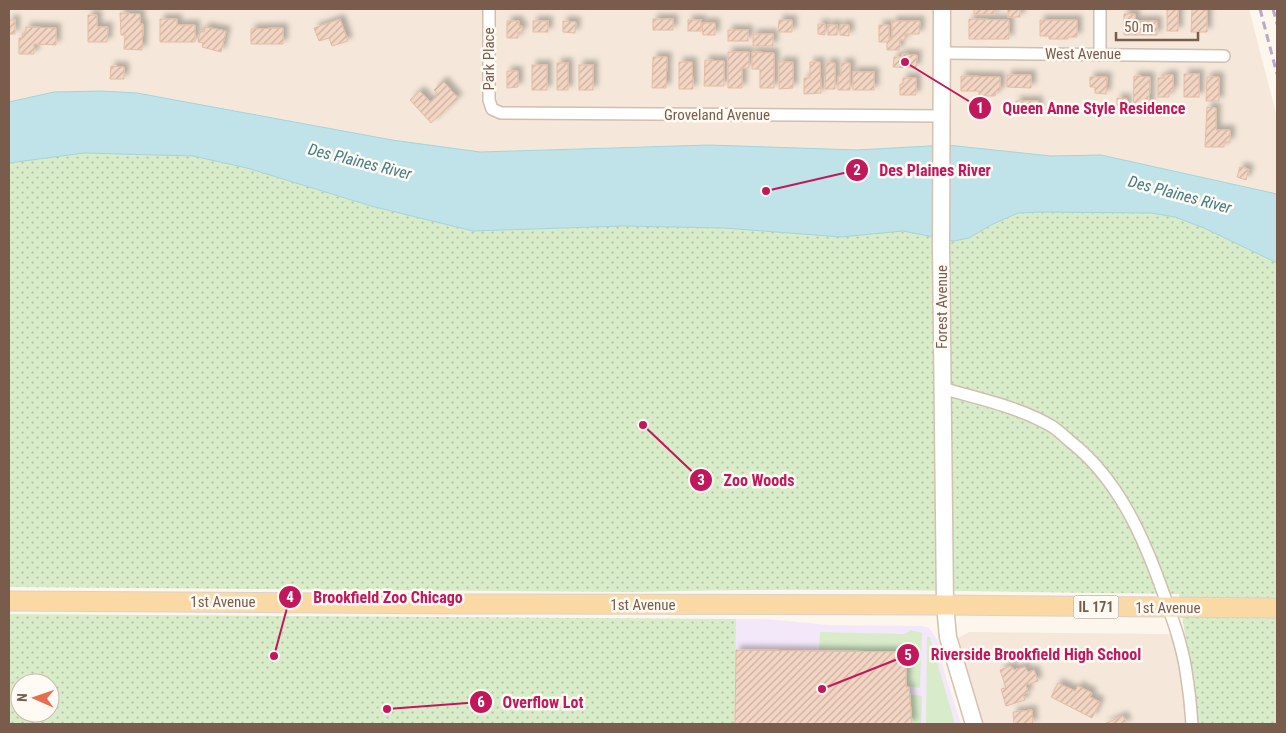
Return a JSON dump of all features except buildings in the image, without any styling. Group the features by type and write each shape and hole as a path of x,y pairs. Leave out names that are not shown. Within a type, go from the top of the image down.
{"main road":[{"name":"1st Avenue","path":"9,601 1277,608"}],"street":[{"name":"Park Place","path":"489,9 489,100 492,109"},
{"name":"Forest Avenue","path":"942,9 943,135 941,246 945,605 948,637 974,724"},
{"path":"1100,9 1100,54"},
{"name":"West Avenue","path":"943,53 1224,56"},
{"name":"Groveland Avenue","path":"492,109 506,114 943,116"},
{"path":"942,388 1020,412 1053,427 1079,448 1101,471 1119,495 1146,548 1177,631 1186,671 1192,724"}],"shaded area":[{"path":"9,9 1249,9 1277,117 1277,194 1101,155 1051,156 947,145 857,150 658,146 480,152 392,140 137,93 102,91 54,92 9,102"},
{"path":"736,619 766,619 829,625 922,626 929,628 937,639 945,674 961,724 734,724"},
{"path":"969,632 1165,634 1184,632 1198,724 983,724 958,638"}],"green space":[{"path":"84,153 193,156 247,168 371,206 473,231 623,226 724,228 841,237 903,231 954,241 969,238 991,225 1018,213 1041,212 1151,213 1175,217 1204,228 1277,263 1277,724 1198,724 1179,594 836,590 631,592 9,587 9,163"},
{"path":"9,614 736,619 735,724 9,724"},
{"path":"911,630 922,633 920,688 906,686 907,652 819,650 820,632 904,634"},
{"path":"927,637 930,637 955,724 926,724"},
{"path":"910,694 922,696 921,724 911,724"}],"water":[{"path":"102,91 137,93 392,140 480,152 709,145 857,150 947,145 1051,156 1101,155 1277,194 1277,263 1204,228 1175,217 1151,213 1018,213 991,225 969,238 954,241 903,231 841,237 724,228 623,226 473,231 371,206 247,168 193,156 84,153 9,163 9,102 54,92"}],"railway":[{"path":"1260,9 1277,74"},
{"path":"1273,9 1277,24"}],"place":[{"name":"Queen Anne Style Residence","path":"905,62"},
{"name":"Des Plaines River","path":"766,191"},
{"name":"Zoo Woods","path":"643,425"},
{"name":"Brookfield Zoo Chicago","path":"274,656"},
{"name":"Riverside Brookfield High School","path":"822,689"},
{"name":"Overflow Lot","path":"387,709"}]}
